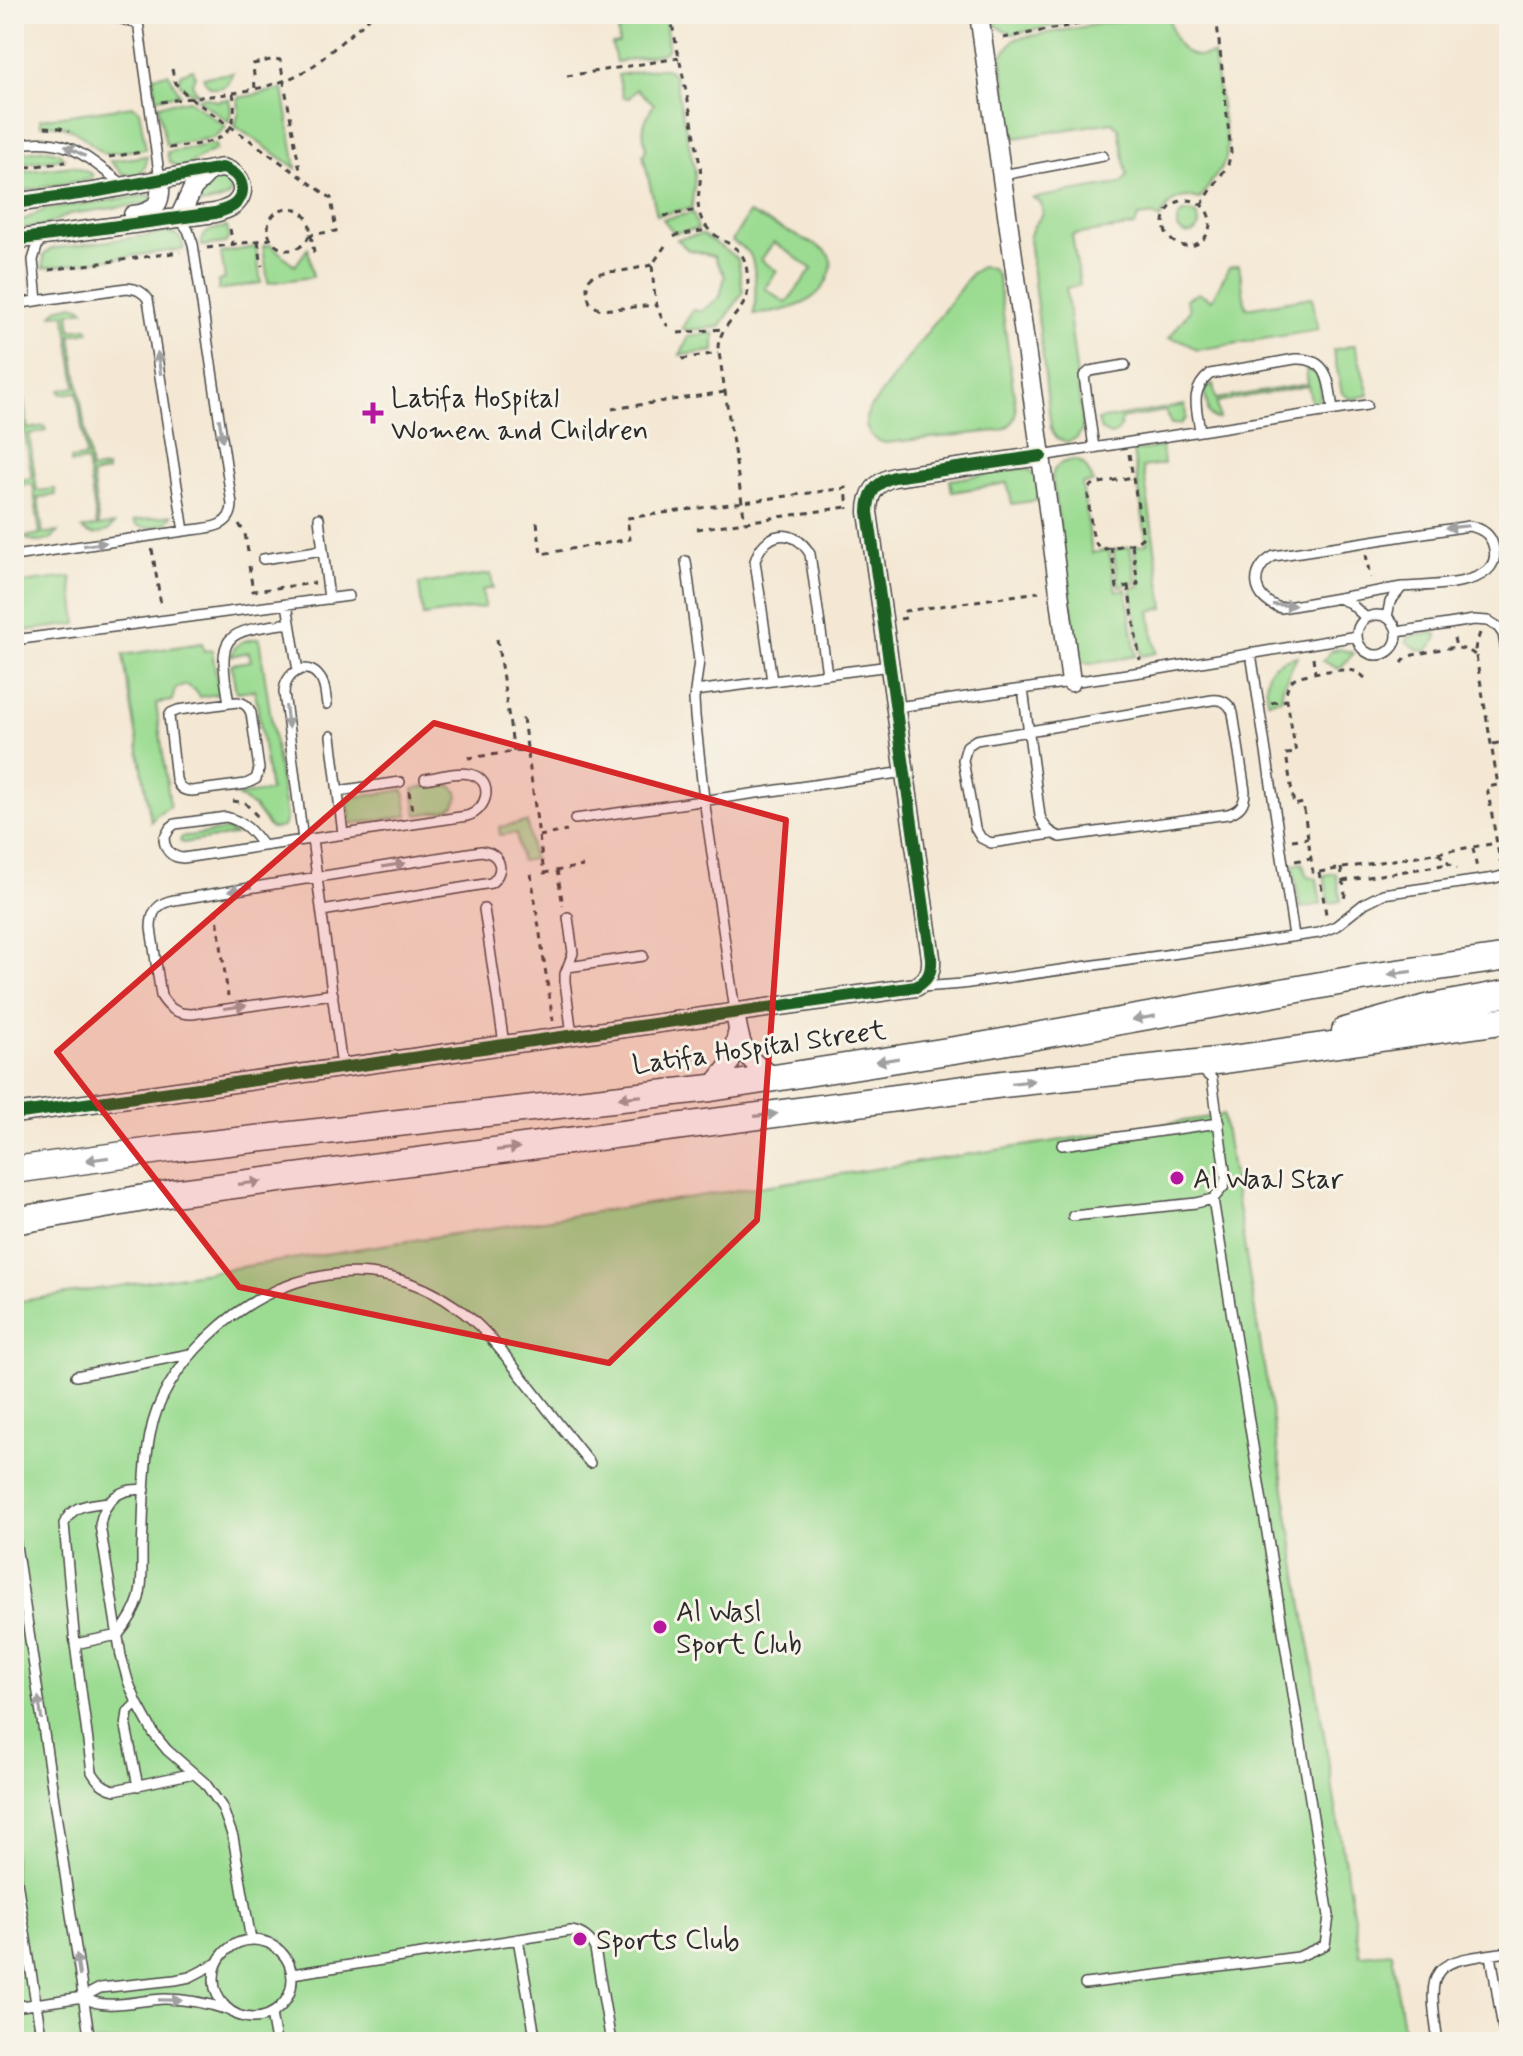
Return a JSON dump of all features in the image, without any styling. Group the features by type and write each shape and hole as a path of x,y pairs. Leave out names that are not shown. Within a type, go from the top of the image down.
{"main road":[{"path":"1477,962 1509,947"},
{"name":"Latifa Hospital Street","path":"14,1170 175,1148 711,1088 980,1046 1355,979 1509,957"},
{"path":"1289,1052 1382,1020 1509,993"},
{"path":"14,1221 173,1193 1003,1084 1099,1073 1211,1068 1289,1052 1509,1020"},
{"path":"173,1193 158,1182 155,1168 162,1155 175,1148"}],"street":[{"path":"979,14 1071,682"},
{"path":"14,240 215,213 236,203 242,187 234,172 226,168 18,205"},
{"path":"179,218 193,188 210,170"},
{"path":"74,233 92,221 152,210 160,198 160,180"},
{"path":"14,1114 916,987 928,977 931,968 868,504 870,495 875,486 884,480 1041,456"},
{"path":"735,1011 737,1031 747,1056 776,1077"},
{"path":"711,1088 730,1064 737,1031"}],"lane":[{"path":"107,14 138,19 160,180"},
{"path":"14,145 49,141 71,147 127,187"},
{"path":"1002,175 1103,156"},
{"path":"16,556 220,525 226,522 232,510 192,237 179,218"},
{"path":"37,301 33,260 40,237"},
{"path":"14,304 127,288 143,292 148,299 184,531"},
{"path":"1200,431 1196,390 1210,374 1295,359 1314,361 1328,376 1333,410"},
{"path":"1094,448 1084,376 1090,371 1125,365"},
{"path":"1041,456 1367,405"},
{"path":"319,518 329,599"},
{"path":"1469,526 1485,531 1490,538 1495,553 1490,569 1484,575 1468,580 1402,587 1281,608 1265,600 1259,593 1257,575 1266,560 1274,556 1364,541 1469,526"},
{"path":"772,681 755,561 757,551 763,544 780,535 798,540 810,554 827,674"},
{"path":"263,559 323,550"},
{"path":"686,561 699,661 694,707 704,799 735,1011"},
{"path":"1387,617 1390,602 1402,587"},
{"path":"14,640 349,596"},
{"path":"1335,597 1350,603 1366,618"},
{"path":"287,604 298,671"},
{"path":"1372,615 1387,617 1392,620 1397,632 1396,643 1388,653 1370,655 1361,647 1357,636 1361,623 1372,615"},
{"path":"1397,632 1474,620 1488,621 1503,634 1509,668"},
{"path":"229,703 222,660 231,638 241,631 290,623"},
{"path":"897,707 1141,672 1357,636"},
{"path":"1251,653 1294,936"},
{"path":"695,691 890,665"},
{"path":"327,704 322,679 311,671 298,671 288,677 284,688 308,840 317,877 342,1068"},
{"path":"1023,689 1029,731 1040,816 1044,826 1060,837 1236,812 1242,806 1245,791 1233,713 1223,701 1212,700 1029,731 976,740 971,742 963,760 975,828 981,838 991,843 1052,834"},
{"path":"229,703 244,703 249,707 259,769 256,779 218,788 183,790 176,779 169,716 174,711 229,703"},
{"path":"331,736 343,834"},
{"path":"575,819 905,772"},
{"path":"263,846 249,827 226,817 175,824 164,839 167,850 177,858 308,840 467,816 484,803 485,788 476,776 461,773 425,779"},
{"path":"338,791 404,784"},
{"path":"322,911 491,883 497,878 500,863 496,856 481,851 164,902 156,908 151,918 161,996 173,1011 192,1014 333,994"},
{"path":"916,987 972,983 1328,930 1383,894 1506,875"},
{"path":"484,909 504,1044"},
{"path":"564,1036 565,982 573,953 568,917"},
{"path":"568,967 643,956"},
{"path":"1073,1216 1213,1199 1224,1186 1226,1178 1211,1068"},
{"path":"1062,1145 1219,1123"},
{"path":"1085,1984 1298,1957 1325,1945 1329,1916 1213,1199"},
{"path":"75,1644 118,1635 131,1618 139,1598 150,1433 161,1401 175,1375 190,1354 242,1306 291,1283 348,1273 377,1274 432,1292 457,1307 479,1325 590,1463"},
{"path":"76,1376 190,1354"},
{"path":"145,1490 124,1491 108,1502 76,1508 64,1524 75,1644 92,1772 97,1781 115,1790 194,1773"},
{"path":"108,1502 100,1525 128,1681 154,1734 215,1794 228,1821 251,1940"},
{"path":"14,1532 90,2042"},
{"path":"137,1703 128,1712 126,1727 138,1786"},
{"path":"14,1862 42,2042"},
{"path":"292,1974 579,1932 592,1942 595,1949 611,2042"},
{"path":"518,1939 536,2042"},
{"path":"14,2007 83,1997 100,1988 190,1977 217,1963 231,1947 251,1940 275,1946 287,1958 292,1974 292,1986 281,2007 260,2018 180,2000 102,2004 83,1997"},
{"path":"1438,2042 1432,2001 1436,1976 1453,1961 1509,1952"},
{"path":"1491,1955 1503,2029"},
{"path":"217,1963 214,1984 217,1995 231,2011"},
{"path":"271,2014 276,2042"}],"path":[{"path":"150,103 285,81 307,70 374,14"},
{"path":"670,14 701,173 698,210 708,230 743,257 748,286 746,301 722,329 718,346 745,522"},
{"path":"983,42 1134,14"},
{"path":"1201,205 1228,165 1232,146 1216,14"},
{"path":"567,76 679,58"},
{"path":"255,88 252,66 279,59 301,176"},
{"path":"172,69 175,83 189,97 331,198 336,231 310,235 299,247 283,249 276,245 268,230 270,221 275,213 283,209 301,211 310,226 310,235 315,258"},
{"path":"1187,200 1201,205 1210,217 1209,232 1192,246 1177,244 1165,226 1168,211 1187,200"},
{"path":"664,216 698,210"},
{"path":"674,237 708,230"},
{"path":"33,272 271,239"},
{"path":"258,241 262,266"},
{"path":"665,246 652,265 657,305 668,326"},
{"path":"652,265 597,272 590,278 587,287 590,303 600,310 657,305"},
{"path":"678,333 722,329"},
{"path":"682,359 718,353"},
{"path":"612,409 725,392"},
{"path":"1127,443 1133,477 1143,536 1132,544 1101,548 1095,542 1087,492 1094,484 1133,477"},
{"path":"697,529 868,504"},
{"path":"150,536 163,621"},
{"path":"1364,541 1372,591"},
{"path":"1111,547 1117,588 1138,584 1132,544"},
{"path":"1128,586 1141,672"},
{"path":"884,621 906,618 905,611 1059,589"},
{"path":"1488,621 1477,639 1476,656 1498,785 1487,787 1506,875"},
{"path":"497,639 514,752"},
{"path":"1402,663 1413,655 1456,647 1465,648 1476,656"},
{"path":"1365,678 1352,670 1315,673 1298,676 1287,689 1296,753 1286,754 1294,805 1303,803 1313,873 1497,843"},
{"path":"523,718 544,873 583,866"},
{"path":"1491,744 1509,741"},
{"path":"468,758 527,750"},
{"path":"404,784 414,824"},
{"path":"232,801 245,803 264,825"},
{"path":"539,836 577,829 575,819"},
{"path":"1473,848 1478,880"},
{"path":"1438,853 1449,864 1465,869"},
{"path":"1343,881 1449,864"},
{"path":"1325,909 1338,907 1345,899 1341,868"},
{"path":"557,870 568,917"},
{"path":"1319,872 1328,930"},
{"path":"531,874 564,1036"}],"highlighted area":[{"path":"434,723 786,820 757,1220 609,1363 239,1287 57,1052"}],"green space":[{"path":"637,14 665,14 668,47 660,54 616,62 612,44 619,43 618,29 627,28"},
{"path":"994,14 1117,14 1013,34 996,26"},
{"path":"1168,14 1176,40 1186,52 1202,56 1213,54 1227,144 1226,158 1200,199 1187,197 1176,200 1160,219 1153,215 1138,217 1135,226 1072,235 1080,285 1066,288 1083,428 1077,438 1067,442 1056,438 1051,428 1029,238 1043,214 1041,203 1033,198 1119,184 1127,175 1119,129 1112,122 1014,138 1001,57 1014,39"},
{"path":"660,68 674,75 695,172 692,208 657,215 643,155 646,149 644,125 654,104 637,89 629,98 623,97 618,75"},
{"path":"193,69 195,76 192,84 198,93 186,89 179,79 182,73"},
{"path":"168,73 180,94 157,98 153,76"},
{"path":"233,73 227,85 220,88 210,86 203,77"},
{"path":"283,89 296,168 235,126 239,112 238,98"},
{"path":"205,97 216,101 229,99 229,122 197,99"},
{"path":"189,100 226,127 213,138 166,145 158,105"},
{"path":"133,106 139,110 146,149 104,154 68,128 41,125 40,119"},
{"path":"215,144 216,150 184,166 178,168 169,161 167,152"},
{"path":"45,149 64,158 14,165 14,154"},
{"path":"147,156 144,168 133,176 122,173 110,161"},
{"path":"73,166 92,174 92,179 14,192 14,173"},
{"path":"213,176 231,179 230,193 222,200 195,205"},
{"path":"148,195 152,197 150,203 69,214 47,225 14,230 14,222 47,209"},
{"path":"1184,212 1192,212 1199,223 1192,234 1184,234 1177,227 1177,219"},
{"path":"693,213 698,229 674,233 663,219"},
{"path":"749,213 822,248 832,263 827,281 811,298 790,309 754,314 752,259 747,251 732,241","holes":["774,242 812,269 786,303 765,288 777,271 761,260"]},
{"path":"227,227 229,237 225,243 202,246 206,233"},
{"path":"166,233 178,237 184,249 43,268 44,255 51,249"},
{"path":"702,234 738,259 743,292 720,327 687,330 682,328 693,310 702,311 720,297 725,276 714,256 687,249 677,239"},
{"path":"271,245 295,266 308,248 313,277 268,283 263,246"},
{"path":"256,247 261,283 219,290 218,281 225,279 221,253"},
{"path":"1239,265 1246,308 1312,297 1318,330 1197,350 1183,341 1169,338 1190,310 1186,299 1199,293 1212,300 1229,267"},
{"path":"981,267 992,269 998,277 1016,410 1012,422 996,431 885,443 875,438 866,426 869,410 972,273"},
{"path":"73,305 84,310 69,313 71,330 88,328 89,332 71,335 91,470 107,468 107,472 92,475 99,526 114,524 109,530 95,534 82,529 97,526 87,461 71,463 71,459 86,457 77,392 61,394 60,390 76,387 65,314 52,315 57,309"},
{"path":"714,333 714,351 680,355 689,336"},
{"path":"14,335 28,429 45,426 46,431 29,434 37,491 55,489 56,495 38,498 43,534 58,532 43,542 25,537 40,534 33,484 17,486 17,481 32,478 23,421 14,421 14,416 22,414"},
{"path":"1355,345 1369,395 1351,399 1342,393 1333,350"},
{"path":"1306,369 1314,372 1320,382 1317,402 1312,404 1308,386 1217,402 1219,419 1209,414 1205,393 1213,384 1216,399 1308,384"},
{"path":"1185,405 1186,418 1180,424 1171,424 1165,411 1121,419 1119,430 1110,435 1101,430 1098,420"},
{"path":"1162,447 1164,464 1143,467 1164,608 1150,611 1156,653 1141,656 1131,588 1140,586 1134,546 1147,544 1133,451"},
{"path":"1073,460 1084,464 1093,482 1082,484 1092,553 1109,550 1116,591 1126,589 1136,656 1090,664 1079,659 1052,478 1059,465"},
{"path":"1023,468 1035,476 1040,500 1012,504 1007,483 952,492 950,480"},
{"path":"172,515 167,523 153,527 140,527 133,521"},
{"path":"1130,547 1136,583 1119,586 1113,550"},
{"path":"491,574 493,588 482,590 485,607 423,616 419,584"},
{"path":"71,577 77,624 14,632 14,584"},
{"path":"1437,634 1436,639 1425,651 1406,641 1411,636"},
{"path":"259,638 286,818 283,827 273,829 254,807 237,796 270,791 255,690 236,692 231,664 251,661 249,652 231,656 238,644"},
{"path":"202,643 204,651 212,650 219,694 199,697 186,685 175,689 172,701 156,703 170,806 151,822 123,655"},
{"path":"1339,649 1354,653 1339,669 1323,661 1331,651"},
{"path":"1297,656 1283,686 1281,699 1268,701 1266,683 1269,670 1279,662"},
{"path":"442,784 456,791 458,797 455,805 447,810 417,815 413,789"},
{"path":"404,790 408,816 351,824 347,798"},
{"path":"527,822 533,859 521,861 516,833 500,835 499,827"},
{"path":"227,830 235,835 180,841 182,837"},
{"path":"1303,863 1306,875 1317,879 1321,904 1300,908 1293,865"},
{"path":"1336,873 1341,901 1329,903 1324,875"},
{"name":"Al Wasl Sport Club","path":"1223,1115 1360,1955 1392,1952 1405,2042 14,2042 14,1302"}],"cycle path":[{"path":"14,203 222,168 234,174 242,188 234,205 215,213 14,240"},
{"path":"14,1114 916,987 928,975 931,958 868,512 870,499 878,485 894,477 1041,456"}],"place":[{"name":"Latifa Hospital Women and Children","path":"373,413"},
{"name":"Al Waal Star","path":"1177,1178"},
{"name":"Al Wasl Sport Club","path":"660,1627"},
{"name":"Sports Club","path":"580,1939"}]}
